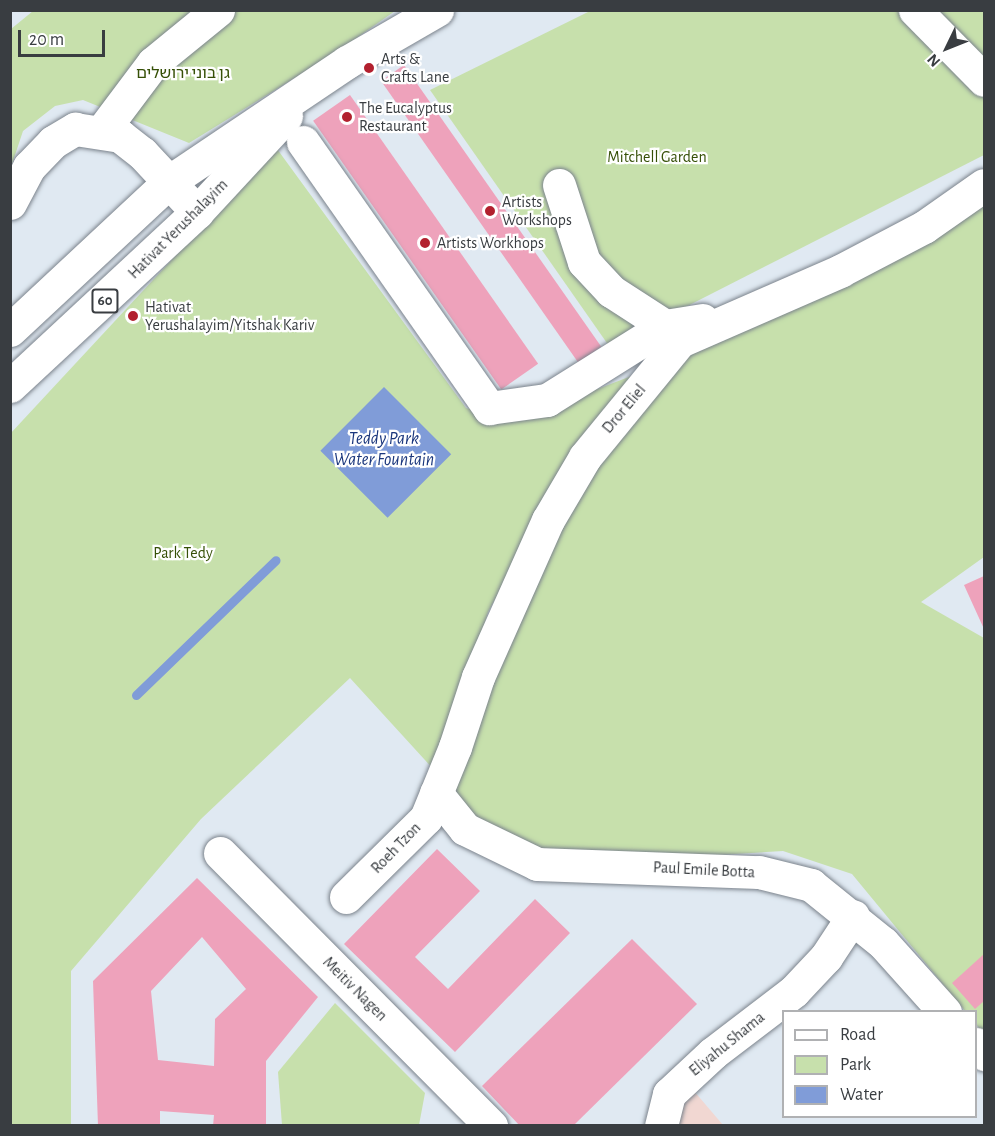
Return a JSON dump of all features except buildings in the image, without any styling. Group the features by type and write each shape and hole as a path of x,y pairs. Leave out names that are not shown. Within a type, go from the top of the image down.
{"main road":[{"path":"102,131 153,63 218,10"},
{"name":"Hativat Yerushalayim","path":"10,330 170,182 241,131 311,89 348,62 437,10"},
{"path":"915,10 984,80"},
{"name":"Hativat Yerushalayim","path":"10,386 197,212 311,89"},
{"path":"10,203 29,166 53,142 75,129 102,131 120,136 170,182 197,212"},
{"path":"303,142 489,408 547,400 665,326 743,314"},
{"path":"559,185 584,262 610,291 665,326"},
{"name":"Dror Eliel","path":"436,793 510,599 548,520 585,457 680,341 840,271 914,233 984,185"},
{"name":"Roeh Tzon","path":"346,897 426,818 436,793"},
{"name":"Paul Emile Botta","path":"436,793 465,829 537,864 759,872 811,885 853,916 944,1010"},
{"name":"Meitiv Nagen","path":"220,853 490,1125"},
{"name":"Eliyahu Shama","path":"661,1125 669,1094 713,1053 794,991 825,957 853,916"}],"shaded area":[{"path":"688,1084 723,1125 673,1126"}],"green space":[{"name":"גן בוני ירושלים","path":"33,11 395,11 335,53 189,143 83,100 55,106 23,131 11,167 11,29"},
{"name":"Mitchell Garden","path":"590,11 984,11 984,155 609,346 430,90"},
{"name":"Park Tedy","path":"272,142 466,408 514,421 634,375 543,512 488,612 462,700 435,771 350,678 201,819 71,971 71,1125 11,1125 10,434 179,252"},
{"path":"984,192 984,557 921,602 984,638 984,1035 977,1025 977,1010 964,1010 852,874 783,851 586,863 541,857 473,824 446,790 565,500 675,355"},
{"path":"335,1003 425,1093 419,1125 282,1125 278,1072"}],"water":[{"name":"Teddy Park Water Fountain","path":"384,387 451,454 388,518 320,451"}],"waterway":[{"path":"136,695 276,560"}],"place":[{"name":"Arts & Crafts Lane","path":"369,68"},
{"name":"The Eucalyptus Restaurant","path":"347,117"},
{"name":"Artists Workshops","path":"490,211"},
{"name":"Artists Workhops","path":"425,243"},
{"name":"Hativat Yerushalayim/Yitshak Kariv","path":"133,316"}]}
